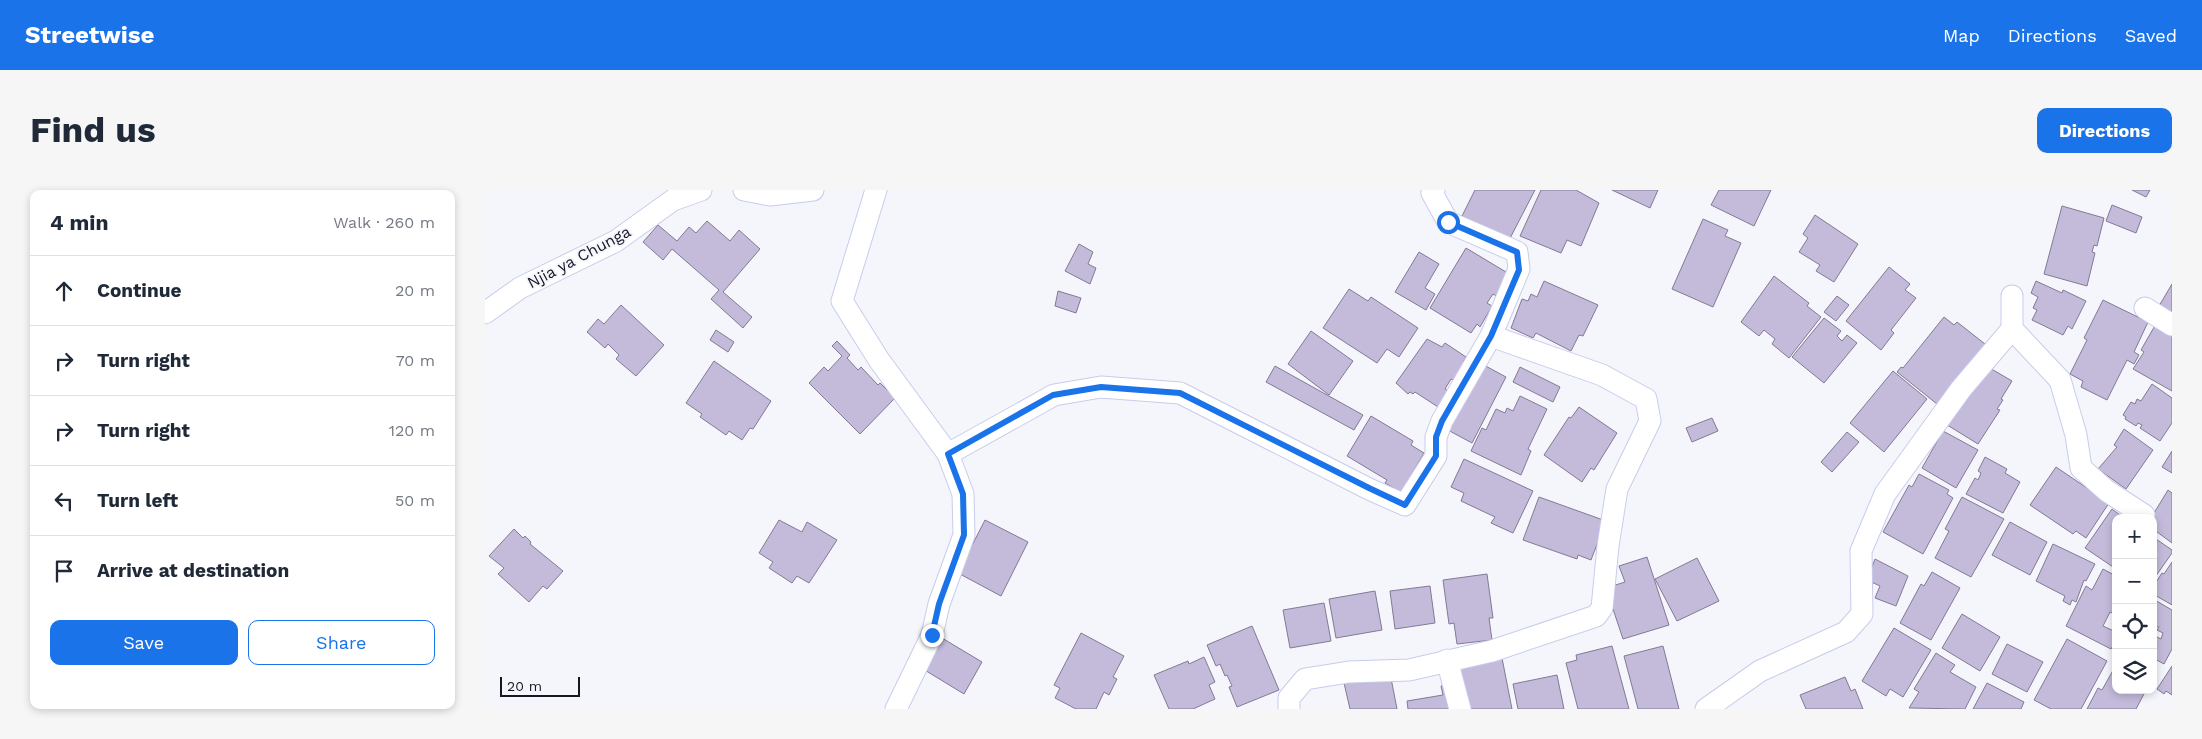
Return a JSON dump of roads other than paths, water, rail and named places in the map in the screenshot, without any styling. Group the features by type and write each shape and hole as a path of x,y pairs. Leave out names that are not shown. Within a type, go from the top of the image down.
{"street":[{"name":"Njia ya Chunga","path":"485,312 520,288 616,241 673,200 701,190"},
{"path":"743,190 770,195 813,190"},
{"path":"876,190 842,302 879,360 948,454 963,494 964,535 939,604 932,635 897,709"},
{"path":"948,454 1053,395 1101,387 1180,393 1307,458 1405,505 1436,456 1436,437 1442,421 1491,336 1519,270 1517,252 1448,222 1432,193 1434,190"},
{"path":"2012,296 2013,329 2060,380 2076,435 2081,468 2107,491 2142,514"},
{"path":"2145,308 2172,325"},
{"path":"1706,709 1760,670 1846,632 1862,614 1861,551 1885,494 1961,389 2013,329"},
{"path":"1289,709 1289,698 1305,679 1349,672 1409,670 1492,651 1596,616 1602,608 1607,546 1617,489 1650,421 1646,399 1601,376 1491,336"},
{"path":"1447,660 1460,709"}]}
